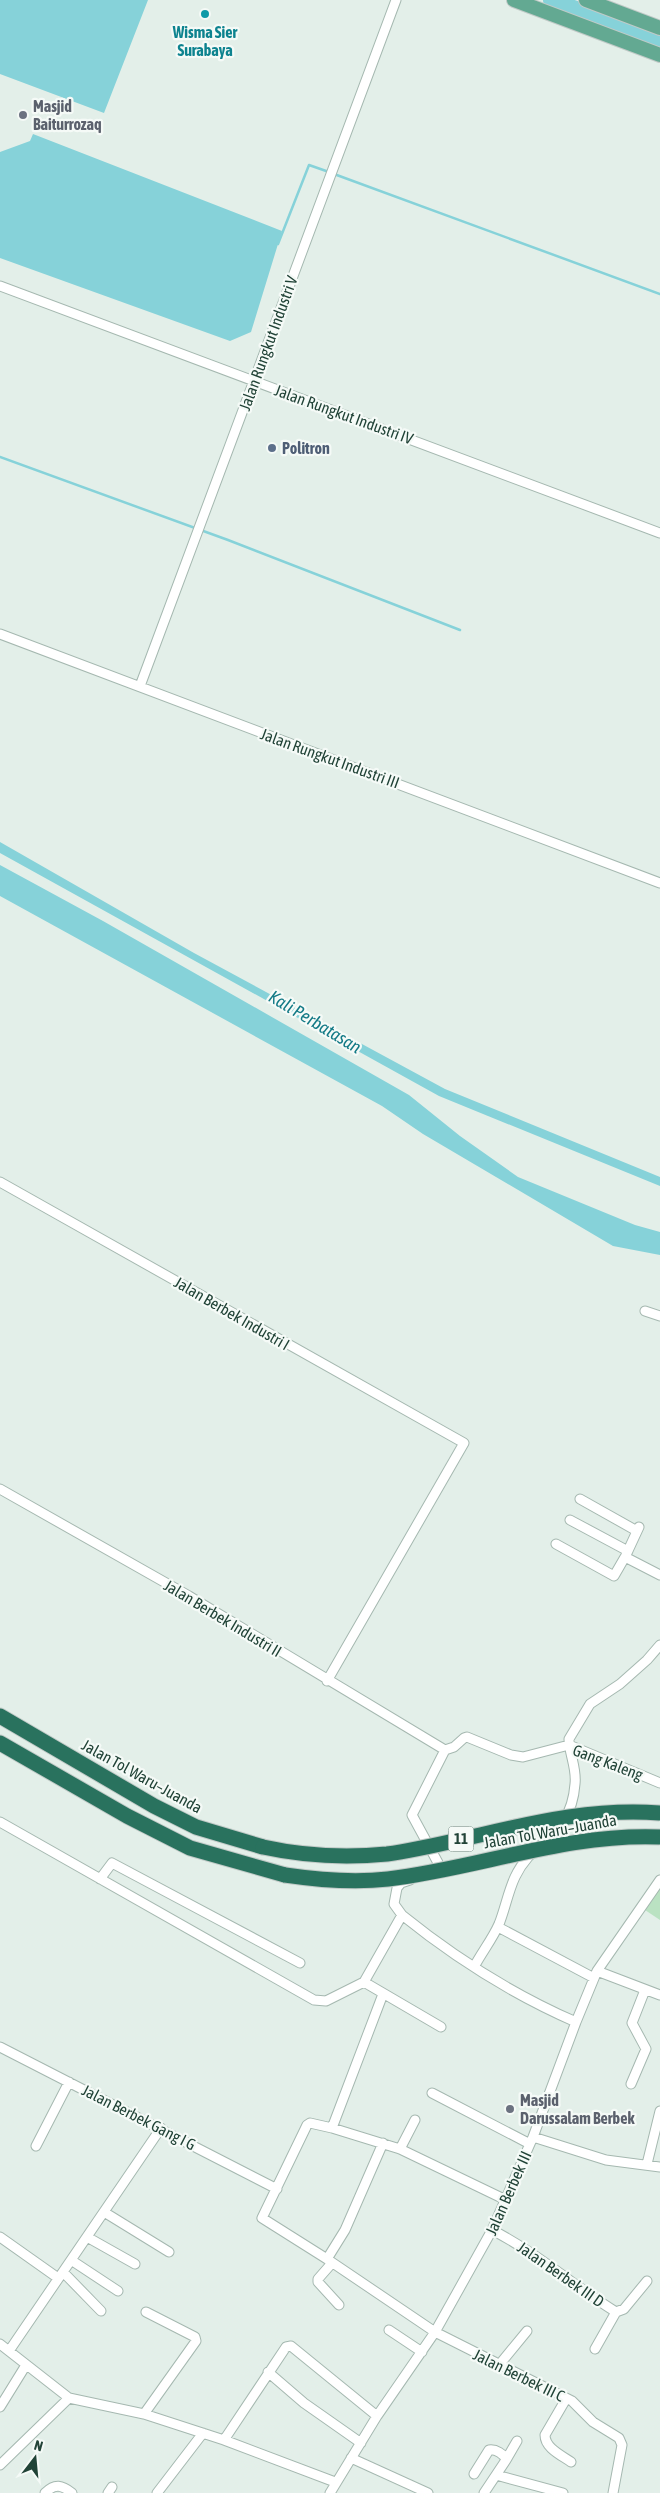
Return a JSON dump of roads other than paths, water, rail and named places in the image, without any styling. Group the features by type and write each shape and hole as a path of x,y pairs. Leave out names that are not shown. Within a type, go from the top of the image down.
{"highway":[{"path":"0,1704 57,1739 154,1806"},
{"name":"Jalan Tol Waru–Juanda","path":"0,1716 154,1806 196,1827 263,1847 292,1853 328,1856 388,1854 583,1814 616,1811 660,1813"},
{"name":"Jalan Tol Waru–Juanda","path":"0,1743 127,1816 190,1848 233,1862 286,1875 324,1880 386,1879 435,1871 560,1844 626,1836 660,1837"},
{"path":"0,1752 72,1792 127,1816"}],"main road":[{"path":"514,0 660,55"},
{"path":"586,0 660,28"}],"street":[{"name":"Jalan Rungkut Industri V","path":"140,686 396,0"},
{"name":"Jalan Rungkut Industri IV","path":"0,286 660,533"},
{"name":"Jalan Rungkut Industri III","path":"0,634 660,883"},
{"name":"Jalan Berbek Industri I","path":"0,1182 464,1443 327,1681"},
{"path":"645,1311 660,1316"},
{"name":"Jalan Berbek Industri II","path":"0,1490 189,1596 327,1681 445,1750"},
{"path":"556,1544 614,1576 627,1554 638,1529 580,1499"},
{"path":"570,1520 660,1575"},
{"path":"474,1966 498,1927 515,1877 526,1860 557,1831 568,1813 576,1783 575,1766 569,1739 590,1704 620,1684 647,1660 660,1645"},
{"name":"Gang Kaleng","path":"445,1750 454,1747 464,1738 511,1755 523,1757 569,1745 660,1783"},
{"path":"445,1750 412,1815 443,1872 439,1876 401,1883 397,1888 394,1904 402,1915 474,1966 551,2011 576,2022"},
{"path":"0,1822 314,2000 326,2001 364,1982 402,1915"},
{"path":"100,1879 112,1864 300,1963"},
{"name":"Jalan Berbek III","path":"330,2493 377,2416 435,2332 492,2230 532,2140 596,1974 660,1880"},
{"path":"498,1927 596,1974 660,1995"},
{"path":"364,1982 441,2027"},
{"path":"631,2084 646,2049 632,2022 645,1990"},
{"path":"332,2128 383,1994"},
{"name":"Jalan Berbek Gang I G","path":"0,2047 277,2189"},
{"path":"36,2146 69,2082"},
{"path":"432,2093 532,2140 606,2160 660,2167"},
{"path":"647,2164 660,2111"},
{"path":"400,2149 415,2120"},
{"path":"277,2189 307,2125 310,2123 400,2149 506,2200"},
{"path":"9,2351 161,2128"},
{"path":"339,2305 318,2282 318,2279 330,2261 345,2230 383,2143"},
{"name":"Jalan Berbek III C","path":"277,2189 262,2218 330,2261 435,2332 575,2403 593,2422 622,2441 613,2493"},
{"path":"104,2212 169,2252"},
{"name":"Jalan Berbek III D","path":"492,2230 535,2255 582,2290 616,2312 624,2309 647,2281"},
{"path":"0,2237 61,2275 100,2311"},
{"path":"87,2237 135,2264"},
{"path":"71,2260 118,2290"},
{"path":"144,2414 196,2341 195,2337 146,2312"},
{"path":"595,2349 616,2312"},
{"path":"389,2330 422,2352"},
{"path":"498,2365 528,2331"},
{"path":"0,2344 69,2398 144,2414 224,2440 335,2482"},
{"path":"224,2440 268,2372 286,2347 291,2346 377,2416"},
{"path":"0,2407 26,2365"},
{"path":"268,2372 304,2403 361,2443"},
{"path":"0,2464 69,2398"},
{"path":"566,2399 545,2435 545,2441 571,2462"},
{"path":"157,2493 203,2433"},
{"path":"484,2493 517,2441"},
{"path":"474,2474 489,2450 497,2451 506,2460"},
{"path":"351,2458 428,2493"},
{"path":"496,2475 563,2493"},
{"path":"45,2493 52,2486 58,2485 72,2493"}],"water":[{"path":"0,0 148,0 104,113 0,74"},
{"path":"33,134 282,231 251,332 230,341 0,258 0,152 30,141"},
{"name":"Kali Perbatasan","path":"0,842 194,953 445,1089 660,1177 660,1186 439,1096 0,853"},
{"name":"Kali Perbatasan","path":"0,865 103,921 409,1095 460,1136 518,1177 635,1225 660,1232 660,1255 613,1246 423,1134 382,1106 0,896"}],"waterway":[{"path":"551,0 660,39"},
{"path":"278,244 309,165 329,172"},
{"path":"334,174 660,294"},
{"path":"0,457 228,540 460,630"}],"place":[{"name":"Wisma Sier Surabaya","path":"205,14"},
{"name":"Masjid Baiturrozaq","path":"23,115"},
{"name":"Politron","path":"272,448"},
{"name":"Masjid Darussalam Berbek","path":"510,2109"}]}
